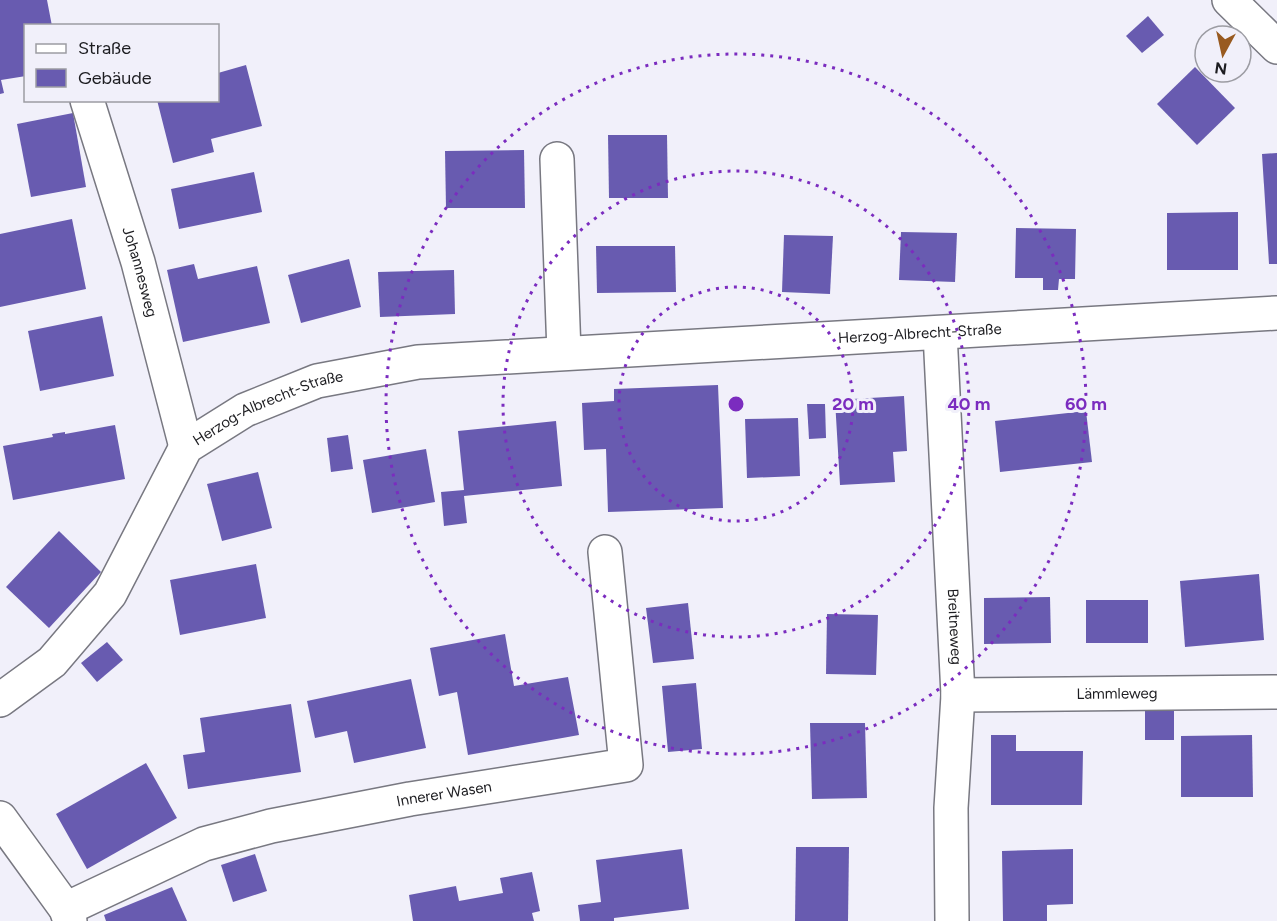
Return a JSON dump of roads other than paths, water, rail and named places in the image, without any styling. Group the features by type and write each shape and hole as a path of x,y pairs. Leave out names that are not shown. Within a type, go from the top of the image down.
{"street":[{"path":"1229,0 1277,47"},
{"name":"Johannesweg","path":"88,102 138,262 186,447"},
{"path":"557,159 564,353"},
{"name":"Herzog-Albrecht-Straße","path":"0,700 52,662 110,594 186,447 245,410 317,381 418,362 1277,313"},
{"name":"Breitneweg","path":"940,333 958,695 951,808 952,921"},
{"name":"Innerer Wasen","path":"68,915 204,844 271,826 410,799 626,765 605,552"},
{"name":"Lämmleweg","path":"958,695 1277,692"},
{"path":"0,818 68,915"}]}
